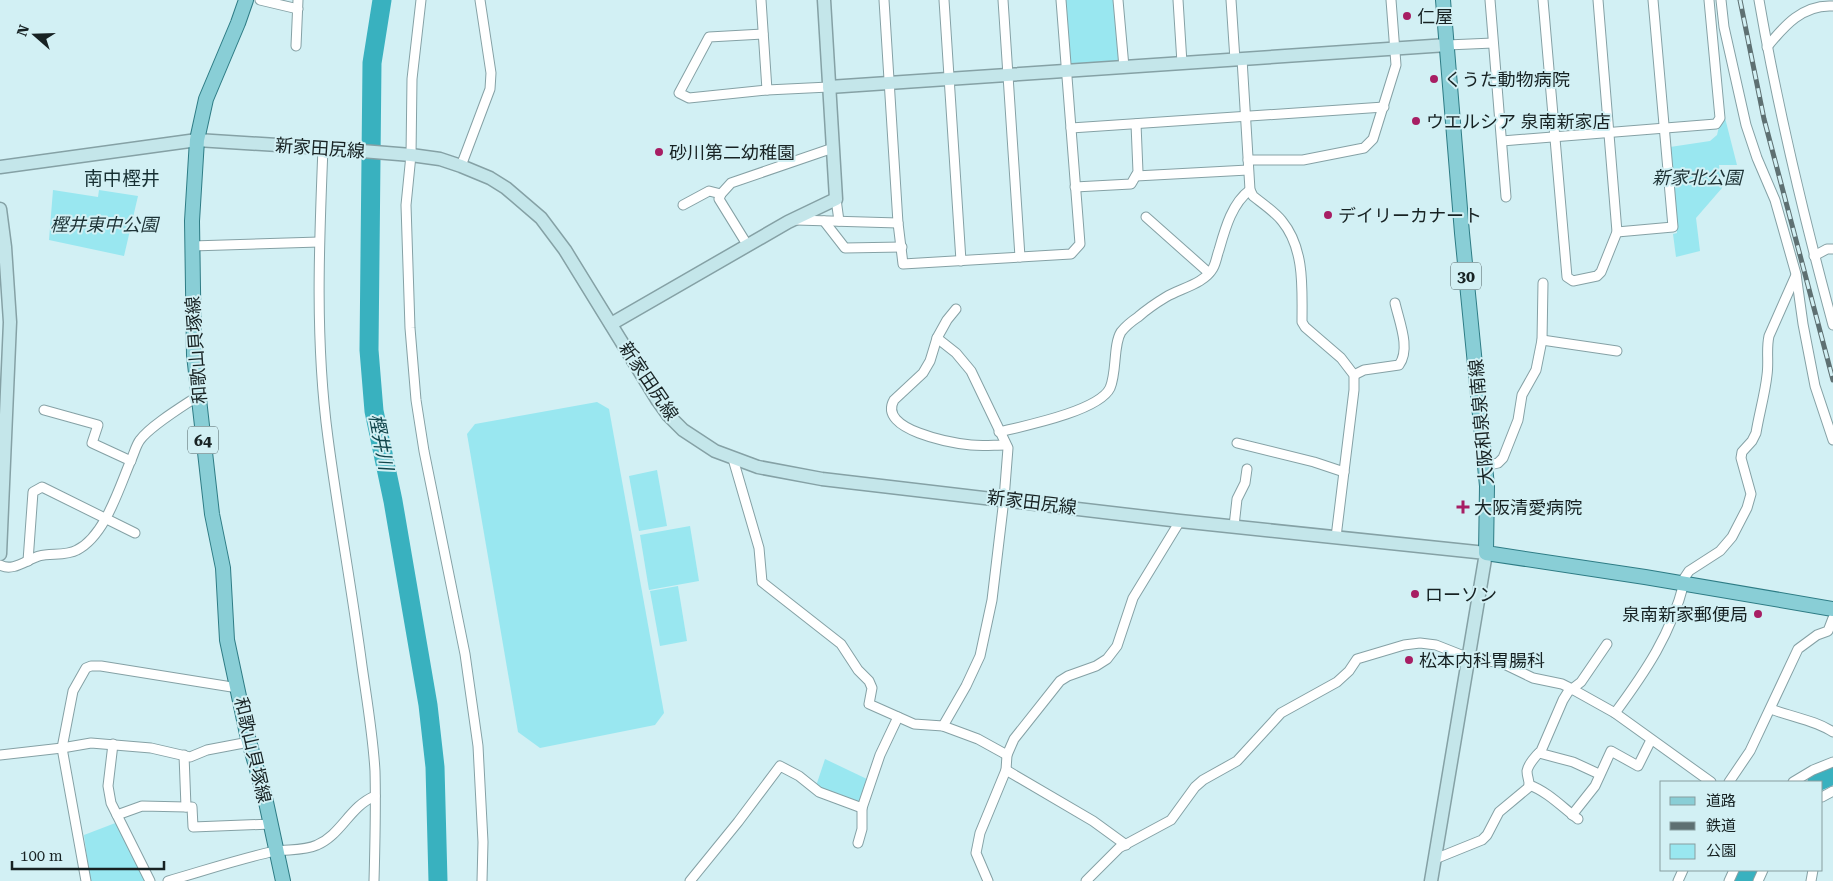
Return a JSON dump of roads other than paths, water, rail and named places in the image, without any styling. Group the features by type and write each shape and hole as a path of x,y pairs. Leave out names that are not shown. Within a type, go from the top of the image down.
{"main road":[{"name":"和歌山貝塚線","path":"246,0 206,99 197,140 192,246 194,355 212,514 222,568 228,640 249,742 271,824 283,881"},
{"name":"大阪和泉泉南線","path":"1443,0 1462,234 1485,466 1488,512 1486,552"},
{"path":"1486,552 1833,609"}],"street":[{"path":"260,0 298,4 296,46"},
{"path":"421,0 412,79 410,155 406,205 410,328 416,400 426,460 465,654 477,737 483,842 482,881"},
{"path":"461,166 490,89 491,73 480,0"},
{"path":"761,0 767,90"},
{"path":"824,0 836,199 839,221"},
{"path":"884,0 898,223 903,264 1071,254 1080,244 1061,0"},
{"path":"944,0 961,261"},
{"path":"1003,0 1020,257"},
{"path":"1118,0 1124,67"},
{"path":"1178,0 1182,63"},
{"path":"1231,0 1245,116 1250,190 1253,196 1282,220 1290,233 1297,253 1301,275 1302,322 1305,327 1341,358 1354,375 1354,390 1336,537"},
{"path":"1136,176 1303,160 1364,148 1373,139 1396,66 1391,0"},
{"path":"1490,0 1506,197"},
{"path":"1543,0 1567,277 1573,281 1597,276 1601,272 1617,232 1598,0"},
{"path":"1617,232 1673,227 1653,0"},
{"path":"1502,141 1716,124 1720,118 1709,0"},
{"path":"1721,0 1724,27 1746,125 1757,158 1775,200 1796,274 1815,386 1833,440"},
{"path":"1759,0 1783,126 1814,256 1833,325"},
{"path":"1767,47 1786,24 1798,15 1825,5 1833,6"},
{"path":"763,34 709,37 679,93 689,98 767,90 1493,43"},
{"path":"1071,128 1384,107"},
{"path":"1075,187 1131,184 1136,176 1136,124"},
{"name":"新家田尻線","path":"0,167 197,140 324,148 440,159 490,178 506,188 541,218 565,250 668,415 699,441 733,458 762,468 822,478 1180,520 1486,552"},
{"path":"324,148 319,242 319,315 328,437 372,734 375,796 374,881"},
{"path":"748,246 719,199 731,182 833,148"},
{"path":"999,432 1049,420 1088,406 1105,395 1110,388 1114,376 1121,332 1137,317 1166,297 1204,278 1209,273 1213,268 1231,216 1238,202 1250,190"},
{"path":"683,205 709,191 721,194"},
{"path":"612,324 793,220 836,199"},
{"path":"0,209 5,247 10,322 0,554"},
{"path":"1146,217 1209,273"},
{"path":"793,220 898,223"},
{"path":"824,221 845,248 902,247"},
{"path":"192,246 319,242"},
{"path":"1814,256 1833,249"},
{"path":"1615,713 1645,672 1661,645 1672,621 1682,583 1689,570 1720,551 1732,537 1746,508 1751,494 1741,458 1742,452 1752,441 1756,433 1767,376 1769,336 1796,274"},
{"path":"1485,466 1498,463 1503,458 1518,420 1522,395 1536,370 1542,340 1543,283"},
{"path":"1354,375 1364,370 1399,365 1403,359 1404,348 1395,303"},
{"path":"956,309 937,338 930,361 923,374 894,400 890,406 893,417 900,424 940,439 971,445 1006,445"},
{"path":"937,338 956,353 971,371 1008,448 992,600 980,656 966,686 943,726"},
{"path":"1542,340 1617,351"},
{"path":"0,565 7,568 50,553 76,550 96,534 140,440 177,410 198,396"},
{"path":"44,410 98,425 92,443 131,460"},
{"path":"1237,443 1314,462 1344,472"},
{"path":"733,458 759,548 762,582 841,644 872,688 869,704 921,725 943,726 978,739 1007,755"},
{"path":"1234,526 1237,499 1245,484 1247,469"},
{"path":"28,561 33,492 42,487 135,533"},
{"path":"988,881 976,853 983,826 1006,770 1007,755 1014,739 1060,681 1068,676 1096,666 1107,659 1117,646 1133,598 1180,520"},
{"path":"1431,881 1486,552"},
{"path":"1730,781 1750,751 1798,649 1817,635 1828,631 1833,618"},
{"path":"1086,881 1119,848 1171,820 1195,787 1203,780 1237,761 1281,713 1336,682 1349,671 1357,659 1404,645 1420,643 1436,645 1469,658 1502,663 1533,678 1562,684 1615,713 1710,781"},
{"path":"1435,858 1482,840 1487,835 1499,812 1529,788 1528,768 1539,753 1563,700 1581,682 1608,644"},
{"path":"86,881 62,748 73,690 86,668 101,666 238,688"},
{"path":"1771,709 1833,732"},
{"path":"858,843 862,830 862,808 880,755 898,717"},
{"path":"1530,785 1544,791 1575,817 1595,786 1612,751 1638,766 1651,740"},
{"path":"1,754 91,743 151,748 190,757 207,750 249,742"},
{"path":"113,744 108,786 111,803 150,881"},
{"path":"1539,753 1580,764 1600,774"},
{"path":"184,755 186,807"},
{"path":"1795,781 1813,770 1833,762"},
{"path":"690,881 780,766 799,776 819,792 862,808"},
{"path":"1006,770 1093,821 1126,845"},
{"path":"168,881 277,851 303,849 318,845 332,834 353,810 365,800 375,796"},
{"path":"117,815 142,806 192,807 192,827 271,824"}],"waterway":[{"name":"樫井川","path":"382,0 372,63 369,350 374,411 393,501 428,705 435,767 438,881"},
{"path":"1819,781 1833,775"},
{"path":"1744,881 1748,871"}],"railway":[{"path":"1740,0 1764,119 1833,380"}],"place":[{"name":"仁屋","path":"1407,16"},
{"name":"くうた動物病院","path":"1434,79"},
{"name":"ウエルシア 泉南新家店","path":"1416,121"},
{"name":"砂川第二幼稚園","path":"659,152"},
{"name":"デイリーカナート","path":"1328,215"},
{"name":"大阪清愛病院","path":"1463,507"},
{"name":"ローソン","path":"1415,594"},
{"name":"泉南新家郵便局","path":"1758,614"},
{"name":"松本内科胃腸科","path":"1409,660"}],"district":[{"name":"南中樫井","path":"122,178"}],"park label":[{"name":"新家北公園","path":"1697,177"},
{"name":"樫井東中公園","path":"104,224"}]}
